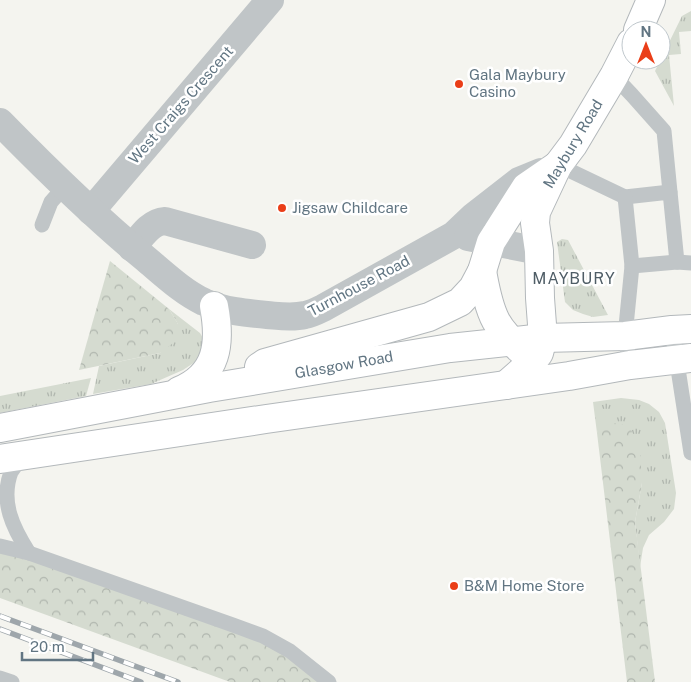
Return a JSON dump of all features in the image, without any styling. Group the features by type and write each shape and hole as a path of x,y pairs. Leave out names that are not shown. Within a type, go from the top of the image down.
{"main road":[{"path":"642,20 650,0"},
{"name":"Maybury Road","path":"538,350 540,298 539,251 535,223 536,212 558,165 574,145 621,62"},
{"path":"236,384 265,363 429,318 460,302 473,288 482,271 491,242 526,187 558,165"},
{"path":"482,271 496,322 511,341 538,350 569,376"},
{"path":"166,396 191,386 206,372 214,355 218,340 218,323 214,306"},
{"path":"506,385 538,350 681,329"},
{"name":"Glasgow Road","path":"0,428 236,384 450,348 511,341"},
{"path":"12,456 684,358"}],"street":[{"name":"West Craigs Crescent","path":"91,211 270,0"},
{"name":"Turnhouse Road","path":"0,122 91,211 132,248 189,293 214,306 247,314 290,317 306,315 322,308 454,235 474,216 519,181 558,165"},
{"path":"132,248 153,224 159,221 252,245"},
{"path":"454,235 539,251"}],"lane":[{"path":"614,76 664,131 670,192 684,262 632,266"},
{"path":"558,165 625,197 670,192"},
{"path":"42,225 51,202 65,186"},
{"path":"625,197 632,266 625,336 630,366"},
{"path":"681,329 684,358 680,384 691,453"},
{"path":"12,456 11,473 5,491 5,506 13,528 29,553"},
{"path":"0,546 29,553 263,636 290,652 329,682"},
{"path":"0,678 12,682"}],"green space":[{"path":"691,11 691,31 679,32 681,54 671,55 671,38 682,16"},
{"path":"670,70 674,106 655,71"},
{"path":"562,239 568,240 608,315 593,317 583,314 573,310 565,302 557,242"},
{"path":"110,261 169,309 178,324 177,340 160,353 79,370"},
{"path":"169,309 200,333 205,342 201,358 183,370 151,384 93,394 99,366 160,353 178,324"},
{"path":"91,378 86,396 0,413 0,396"},
{"path":"621,398 639,400 649,404 659,412 665,423 676,493 674,509 664,522 649,535 643,548 640,567 635,522 642,483 599,427 597,433 593,402"},
{"path":"613,423 629,425 640,450 642,483 635,522 655,682 627,682 597,433 598,427"},
{"path":"0,546 233,625 330,682 230,682 0,598"}],"railway":[{"path":"0,616 178,682"},
{"path":"0,629 141,682"}],"place":[{"name":"Gala Maybury Casino","path":"459,84"},
{"name":"Jigsaw Childcare","path":"282,208"},
{"name":"B&M Home Store","path":"454,586"}],"district":[{"name":"MAYBURY","path":"574,278"}]}
